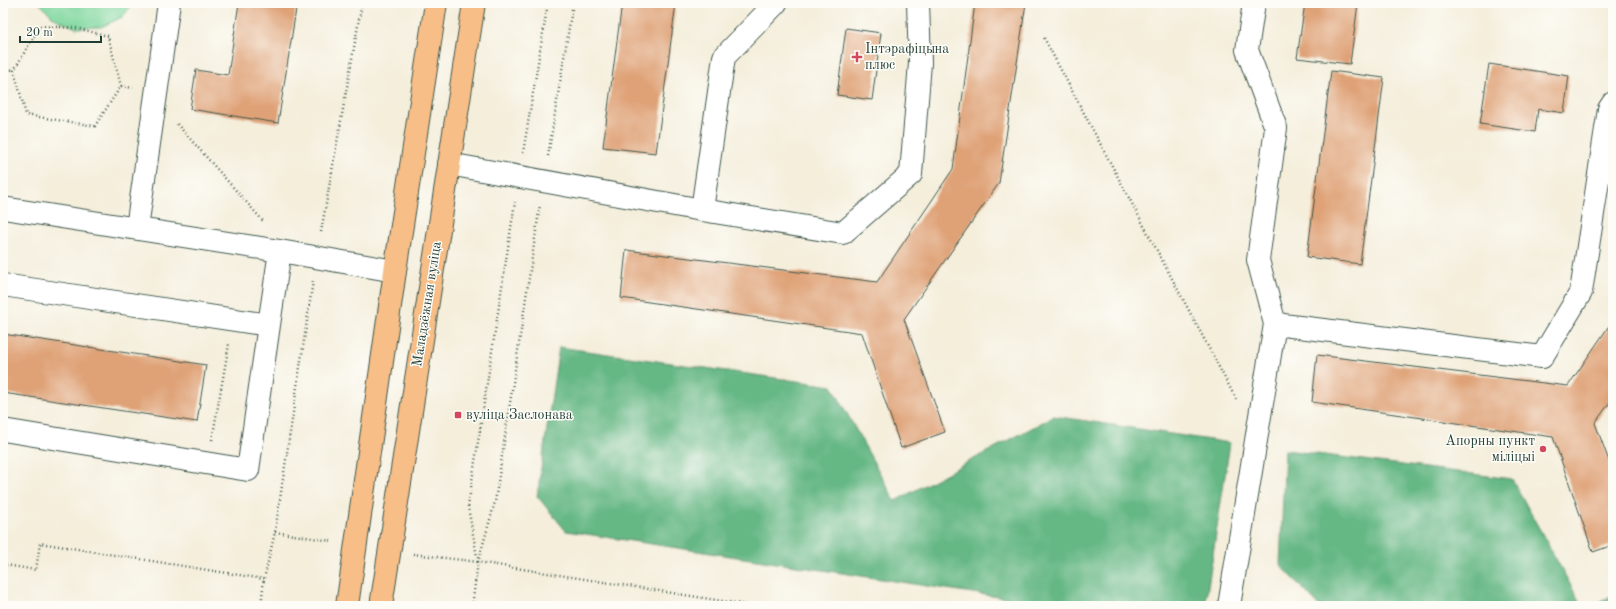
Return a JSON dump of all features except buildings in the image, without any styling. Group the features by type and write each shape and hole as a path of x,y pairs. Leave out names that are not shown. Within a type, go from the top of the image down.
{"main road":[{"path":"347,606 395,271 436,3"},
{"name":"Маладзёжная вуліца","path":"381,606 474,3"}],"lane":[{"path":"137,228 169,3"},
{"path":"702,210 724,57 776,3"},
{"path":"449,164 544,180 702,210 843,233 911,174 920,63 918,3"},
{"path":"1229,606 1275,324 1258,260 1276,128 1247,50 1254,3"},
{"path":"1275,324 1542,357 1581,292 1609,109 1613,104"},
{"path":"3,208 137,228 395,271"},
{"path":"3,430 248,470 280,251"},
{"path":"3,285 269,325"}],"path":[{"path":"3,22 6,3"},
{"path":"478,562 468,507 519,176 548,3"},
{"path":"472,606 478,562 495,502 544,180 573,3"},
{"path":"40,26 76,28 108,36 121,86 95,126 26,115 14,70 40,26"},
{"path":"1044,38 1237,400"},
{"path":"3,69 14,70"},
{"path":"175,121 264,222"},
{"path":"212,445 229,343"},
{"path":"261,606 264,578 275,532"},
{"path":"6,565 36,570 40,543 264,578"},
{"path":"478,562 754,606"}],"green space":[{"path":"39,3 134,3 122,17 101,27 76,28 54,18"},
{"path":"559,347 832,386 895,501 1054,416 1230,443 1205,606 1058,606 566,531 537,496"},
{"path":"1285,450 1512,479 1582,606 1319,606 1280,564"},
{"path":"1613,595 1613,606 1591,606"}],"place":[{"name":"Інтэрафіцына плюс","path":"857,57"},
{"name":"вуліца Заслонава","path":"458,415"},
{"name":"Апорны пункт міліцыі","path":"1543,449"}]}
